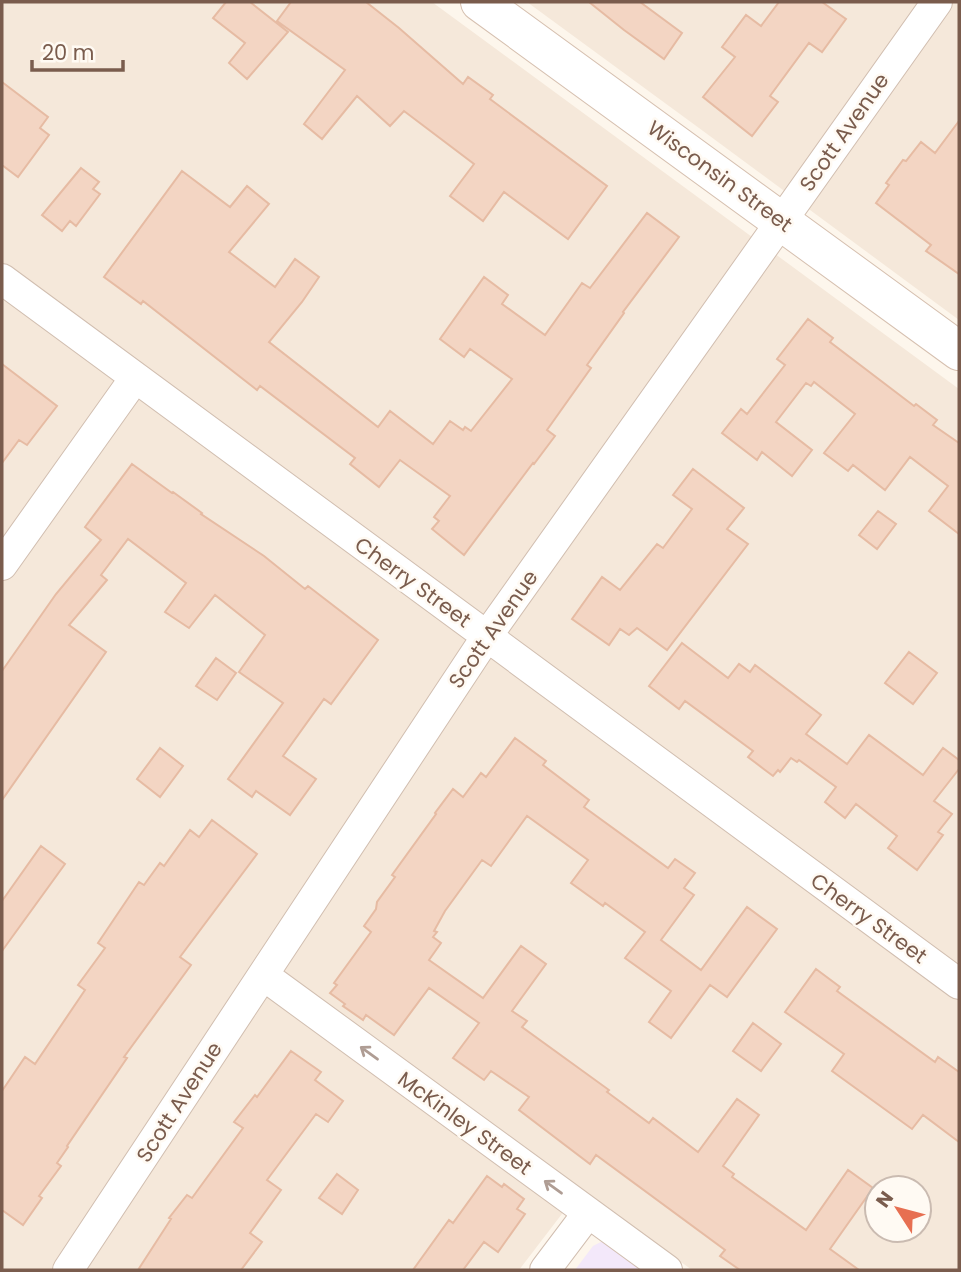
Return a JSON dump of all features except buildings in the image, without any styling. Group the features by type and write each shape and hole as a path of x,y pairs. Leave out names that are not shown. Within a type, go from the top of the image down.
{"street":[{"name":"Wisconsin Street","path":"481,2 959,351"},
{"name":"Scott Avenue","path":"68,1270 487,636 937,2"},
{"name":"Cherry Street","path":"2,279 959,984"},
{"path":"2,565 135,378"},
{"name":"McKinley Street","path":"263,975 667,1270"},
{"path":"545,1270 588,1213"}],"shaded area":[{"path":"2,2 432,2 959,389 959,1270 692,1270 581,1189 519,1270 2,1270"},
{"path":"527,2 959,2 959,320 699,128"},
{"path":"601,1242 608,1243 646,1270 575,1270 593,1246"}]}
